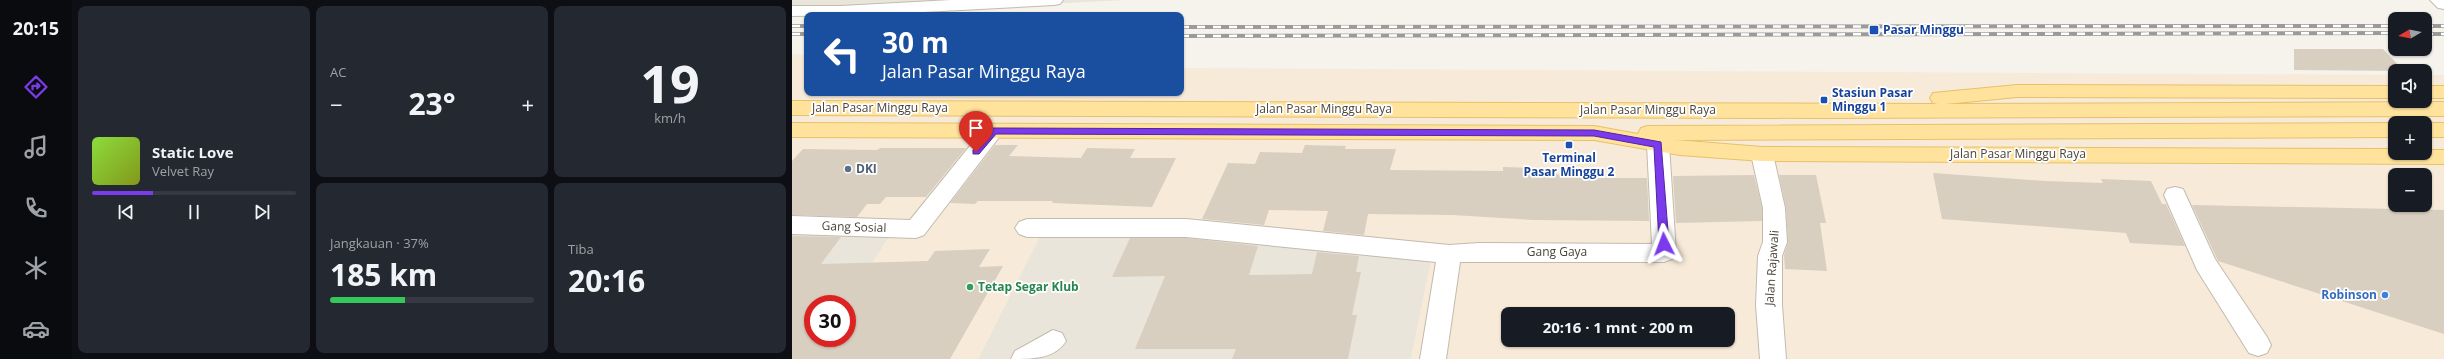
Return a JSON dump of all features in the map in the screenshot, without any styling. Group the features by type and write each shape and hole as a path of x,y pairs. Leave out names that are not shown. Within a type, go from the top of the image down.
{"main road":[{"name":"Jalan Pasar Minggu Raya","path":"1856,111 1928,99 2017,90 2388,92"},
{"path":"2432,92 2444,92"},
{"name":"Jalan Pasar Minggu Raya","path":"792,108 1856,111 2444,109"},
{"name":"Jalan Pasar Minggu Raya","path":"792,130 1594,133 2388,130"},
{"path":"2432,130 2444,130"},
{"name":"Jalan Pasar Minggu Raya","path":"1594,133 1680,148 1762,154 2444,157"}],"street":[{"path":"792,11 1054,0"},
{"path":"2438,0 2444,4"},
{"name":"Gang Sosial","path":"792,225 923,220 993,131"},
{"name":"Gang Gaya","path":"1027,228 1186,228 1449,254 1664,240 1658,144"},
{"name":"Jalan Rajawali","path":"1762,154 1774,208 1775,242 1770,256 1769,305 1773,359"},
{"path":"2175,195 2205,263 2254,337"},
{"path":"1433,359 1449,254"},
{"path":"1024,359 1053,341"}],"shaded area":[{"path":"792,0 1126,0 887,12 804,12 804,16 792,16"},
{"path":"792,54 804,55 804,96 1184,96 1184,68 2388,75 2388,108 2432,108 2432,75 2444,75 2444,359 1411,359 1434,246 1041,234 978,359 809,359 831,347 856,347 856,295 851,295 894,230 792,231"},
{"path":"894,230 851,295 804,295 804,347 792,359 792,231"},
{"path":"1041,234 1434,246 1411,359 978,359"}],"building":[{"path":"2294,49 2383,49 2388,56 2397,64 2388,64 2388,71 2294,70"},
{"path":"995,145 1018,145 1009,156 1081,158 1087,148 1135,149 1130,158 1176,158 1152,207 1052,203 1053,201 978,201 975,204 950,203"},
{"path":"1305,145 1346,146 1345,149 1396,149 1390,170 1503,171 1503,167 1539,168 1539,174 1582,175 1582,178 1647,178 1649,221 1534,220 1453,215 1368,214 1364,235 1323,231 1328,211 1269,210 1264,225 1202,219 1228,163 1255,164 1260,152 1302,153"},
{"path":"880,148 966,148 926,197 886,197 880,204 867,204 857,217 792,215 792,161 803,149 877,150"},
{"path":"1933,173 2045,181 2103,183 2101,179 2151,181 2162,204 2166,204 2185,246 2130,243 2126,233 1942,219"},
{"path":"1754,175 1762,208 1762,221 1676,223 1673,176"},
{"path":"1779,175 1816,175 1826,223 1820,223 1827,271 1785,269 1784,255 1788,242 1786,208"},
{"name":"Robinson","path":"2192,205 2388,209 2388,212 2432,212 2432,210 2444,210 2444,334 2218,261"},
{"path":"792,236 841,237 821,264 928,261 935,251 990,249 979,267 1003,266 950,359 792,359"},
{"path":"1130,238 1186,238 1258,246 1249,275 1312,274 1317,252 1359,256 1356,272 1361,272 1352,315 1357,315 1348,359 1232,359 1236,349 1135,349 1165,276 1112,277"}],"railway":[{"path":"792,26 804,26"},
{"path":"1184,27 2388,26"},
{"path":"2432,26 2444,26"},
{"path":"1184,36 2388,33"},
{"path":"792,34 804,34"},
{"path":"2432,34 2444,34"}],"place":[{"name":"Pasar Minggu","path":"1874,30"},
{"name":"Stasiun Pasar Minggu 1","path":"1824,100"},
{"name":"Terminal Pasar Minggu 2","path":"1569,145"},
{"name":"DKI","path":"848,169"},
{"name":"Tetap Segar Klub","path":"970,287"},
{"name":"Robinson","path":"2385,295"}],"route":[{"path":"976,152 993,131 1594,133 1658,144 1664,244"}]}
